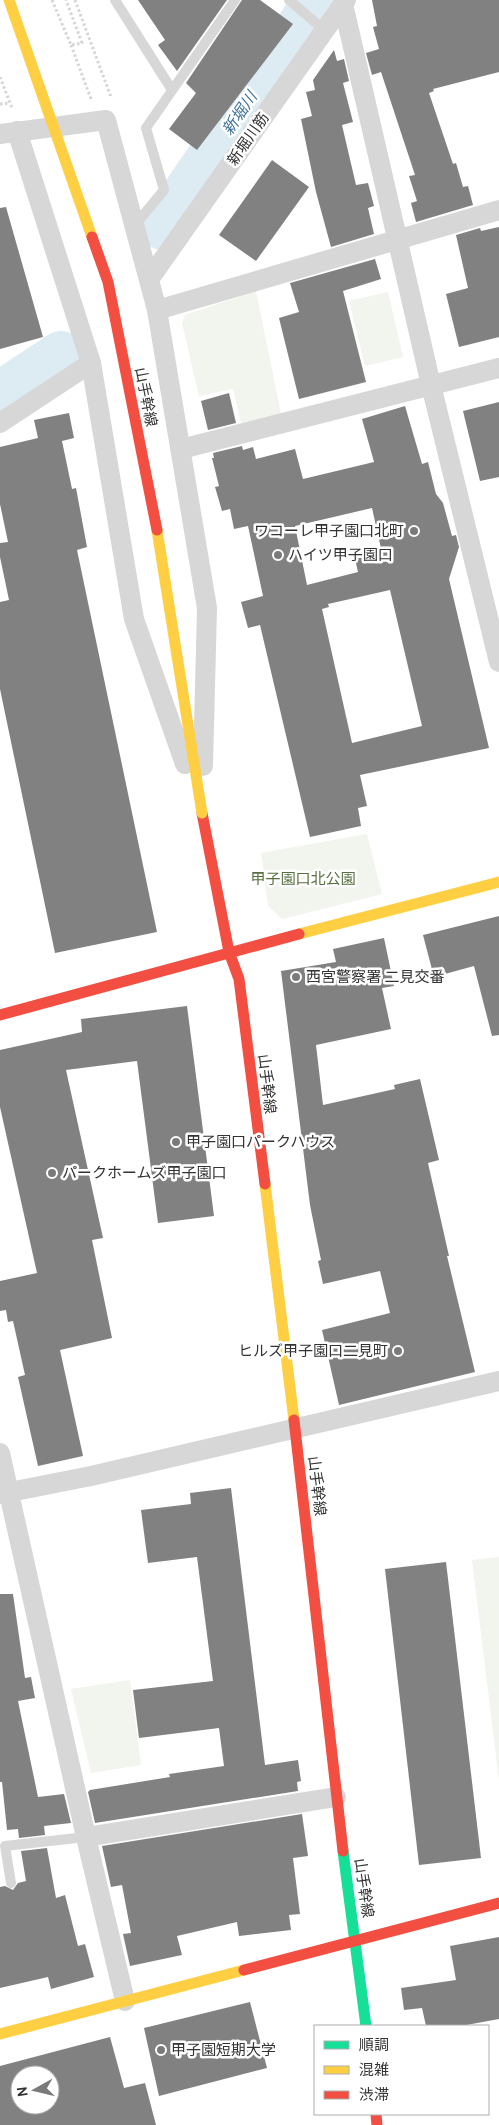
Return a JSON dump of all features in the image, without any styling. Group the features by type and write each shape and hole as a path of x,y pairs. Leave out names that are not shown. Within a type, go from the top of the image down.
{"street":[{"name":"山手幹線","path":"9,0 108,282 155,521 202,813 229,952 239,979 312,1566 336,1797 366,2025"},
{"path":"344,2 431,385 499,662"},
{"name":"新堀川筋","path":"150,278 319,26 344,2"},
{"path":"106,120 150,278 157,310 207,608 202,813 134,620 91,363 8,132 106,120"},
{"path":"157,310 499,210"},
{"path":"0,423 91,363"},
{"path":"181,449 499,368"},
{"path":"0,1015 229,952 499,882"},
{"path":"4,1493 499,1381"},
{"path":"0,1454 4,1493 125,2001"},
{"path":"86,1837 336,1797"},
{"path":"0,2034 499,1903"}],"lane":[{"path":"115,0 172,90"},
{"path":"135,225 164,190 146,128 235,0"},
{"path":"289,0 319,26"},
{"path":"11,1883 5,1846 86,1837"}],"path":[{"path":"52,0 92,102"},
{"path":"66,0 82,43 71,46"},
{"path":"0,77 10,103 0,104"}],"green space":[{"path":"256,291 281,414 241,423 233,389 199,396 182,323 185,315"},
{"path":"388,292 403,357 365,366 349,301"},
{"name":"甲子園口北公園","path":"367,834 382,894 282,919 268,906 261,853"},
{"path":"499,1557 499,1781 472,1560"},
{"path":"130,1680 141,1765 91,1773 71,1689"}],"building":[{"path":"138,0 227,0 177,71 158,45 165,40"},
{"path":"242,0 260,0 293,24 197,150 169,129 196,93 186,83"},
{"path":"372,0 499,0 499,72 433,89 434,91 429,93 453,164 456,163 463,187 468,186 473,205 416,222 411,203 417,201 409,176 415,175 381,72 372,75 366,53 379,49 373,27 377,26"},
{"path":"334,50 337,61 344,59 349,81 343,83 353,122 342,125 356,185 368,183 374,206 368,208 374,234 331,247 316,192 301,119 312,116 306,92 315,90 313,80"},
{"path":"272,160 309,187 256,261 219,235"},
{"path":"6,207 43,337 0,349 0,208"},
{"path":"499,227 499,337 459,347 446,294 468,288 456,235 480,228 481,231"},
{"path":"375,259 381,279 343,291 366,382 299,399 279,318 299,312 290,283"},
{"path":"229,393 236,423 208,430 201,401"},
{"path":"499,402 499,477 480,481 463,411"},
{"path":"405,406 422,464 428,462 436,494 443,503 452,536 456,535 459,547 449,579 489,748 360,775 367,806 358,808 361,826 310,837 260,625 248,628 241,602 263,596 248,526 234,529 230,509 222,511 215,487 219,486 212,458 214,458 213,453 242,446 243,450 253,447 256,459 295,449 303,479 374,462 362,419","holes":["372,508 382,553 355,559 358,572 307,585 295,526","390,590 422,726 352,743 322,609 329,607 328,604"]},
{"path":"69,413 74,438 62,441 72,489 76,488 87,547 77,550 157,932 55,953 0,689 0,602 9,600 0,557 0,543 8,542 0,504 0,447 38,438 34,420"},
{"path":"499,916 499,1035 492,1036 474,966 434,977 423,935"},
{"path":"384,938 394,986 382,988 391,1029 316,1045 323,1105 395,1089 394,1085 420,1079 439,1160 428,1163 449,1256 447,1256 475,1372 339,1405 322,1330 390,1313 380,1271 323,1284 318,1261 321,1260 310,1205 281,971 336,962 333,949"},
{"path":"187,1006 214,1216 158,1223 137,1061 66,1070 103,1238 92,1240 112,1338 60,1350 83,1456 38,1466 18,1377 25,1375 13,1321 8,1322 6,1310 0,1311 0,1281 37,1273 0,1107 0,1050 82,1032 81,1019"},
{"path":"231,1488 265,1765 298,1760 301,1781 297,1782 298,1791 95,1823 88,1792 90,1790 170,1777 169,1774 224,1766 219,1728 139,1738 133,1690 213,1681 197,1557 148,1563 141,1510 191,1504 190,1493"},
{"path":"446,1562 481,1858 419,1865 385,1569"},
{"path":"0,1594 13,1594 25,1678 31,1677 35,1698 18,1701 38,1797 64,1794 71,1823 44,1826 45,1835 19,1838 18,1829 7,1830 2,1782 0,1782"},
{"path":"302,1814 308,1856 293,1858 300,1914 289,1915 291,1930 239,1936 237,1922 177,1936 182,1955 130,1966 123,1934 131,1933 122,1885 111,1887 102,1846"},
{"path":"47,1848 56,1898 65,1895 78,1946 85,1944 94,1977 51,1989 48,1977 0,1988 0,1887 5,1886 13,1890 18,1883 26,1881 21,1851"},
{"path":"499,1937 499,2019 466,2025 426,2025 422,2008 404,2010 401,1988 456,1980 450,1946"},
{"path":"250,2002 267,2068 159,2096 144,2028"},
{"path":"110,2037 124,2088 145,2083 156,2125 0,2125 0,2066"}],"waterway":[{"name":"新堀川","path":"162,227 317,0"},
{"name":"新堀川","path":"0,394 61,354"}],"traffic: fast":[{"path":"343,1851 366,2025"}],"traffic: slow":[{"path":"9,0 92,237"},
{"path":"157,530 202,813"},
{"path":"299,934 499,882"},
{"path":"265,1184 294,1420"},
{"path":"0,2034 244,1970"}],"traffic: jam":[{"path":"92,237 108,282 157,530"},
{"path":"202,813 229,952 239,979 265,1184"},
{"path":"0,1015 299,934"},
{"path":"294,1420 343,1851"},
{"path":"244,1970 499,1903"},
{"path":"376,2115 377,2125"}],"place":[{"name":"ワコーレ甲子園口北町","path":"414,531"},
{"name":"ハイツ甲子園口","path":"278,555"},
{"name":"西宮警察署 二見交番","path":"296,977"},
{"name":"甲子園口パークハウス","path":"176,1142"},
{"name":"パークホームズ甲子園口","path":"52,1173"},
{"name":"ヒルズ甲子園口二見町","path":"398,1351"},
{"name":"甲子園短期大学","path":"161,2050"}]}
